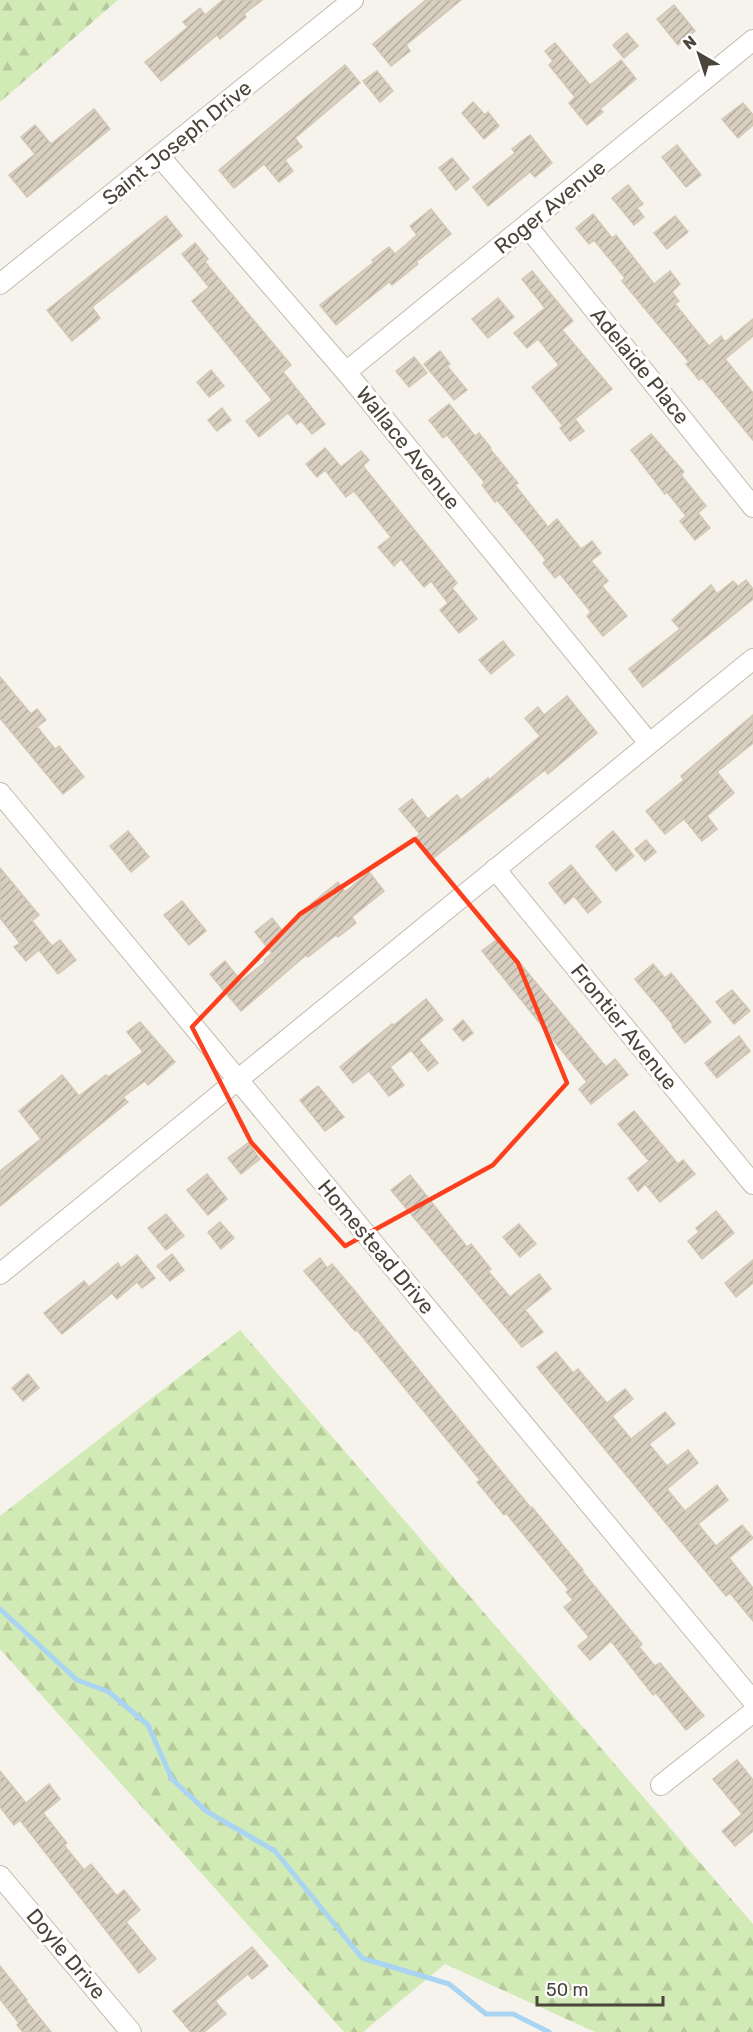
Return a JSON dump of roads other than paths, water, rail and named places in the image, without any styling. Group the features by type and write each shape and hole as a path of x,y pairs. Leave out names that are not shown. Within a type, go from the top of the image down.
{"street":[{"name":"Saint Joseph Drive","path":"0,284 353,0"},
{"name":"Roger Avenue","path":"346,372 753,40"},
{"name":"Wallace Avenue","path":"160,157 346,372 649,743"},
{"name":"Adelaide Place","path":"527,226 753,507"},
{"path":"0,1274 753,659"},
{"name":"Homestead Drive","path":"0,793 753,1701"},
{"name":"Frontier Avenue","path":"495,870 753,1184"},
{"path":"661,1785 753,1712"},
{"name":"Doyle Drive","path":"0,1876 131,2032"}],"waterway":[{"path":"0,1609 77,1680 109,1692 148,1725 172,1779 206,1811 275,1851 362,1958 449,1984 486,2014 513,2014 549,2032"}]}
